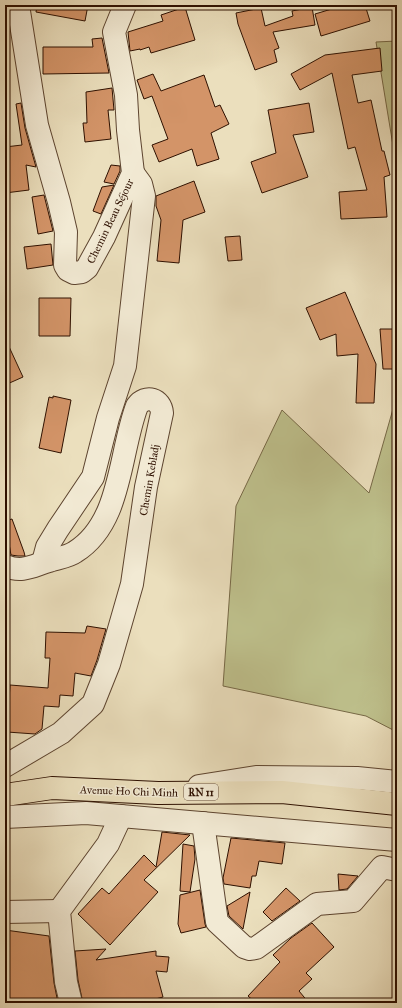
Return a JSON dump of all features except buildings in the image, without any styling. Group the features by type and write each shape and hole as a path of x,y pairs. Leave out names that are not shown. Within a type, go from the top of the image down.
{"main road":[{"name":"Avenue Ho Chi Minh","path":"5,795 52,788 158,793 282,792 397,804"}],"street":[{"name":"Chemin Beau Séjour","path":"18,5 37,125 66,232 65,265 71,272 80,273 87,268 104,237 133,173 126,95 114,32 125,5"},
{"path":"43,562 48,547 58,529 93,477 108,418 124,366 144,196 141,184 133,173"},
{"name":"Chemin Kebladj","path":"5,566 15,570 30,568 43,562 74,553 90,540 102,525 111,507 137,406 144,400 150,399 156,401 160,405 162,413 146,487 132,584 109,664 92,704 61,733 5,766"},
{"path":"158,793 256,777 357,778 397,782"},
{"path":"5,817 86,813 397,840"},
{"path":"71,1003 66,982 59,911 108,844 121,816"},
{"path":"203,823 217,922 244,947 250,949 256,948 317,904 353,901 389,869 397,849"},
{"path":"5,912 59,911"}],"green space":[{"path":"397,41 397,170 376,42"},
{"path":"397,395 397,732 366,716 223,686 236,506 282,410 369,493"}]}
